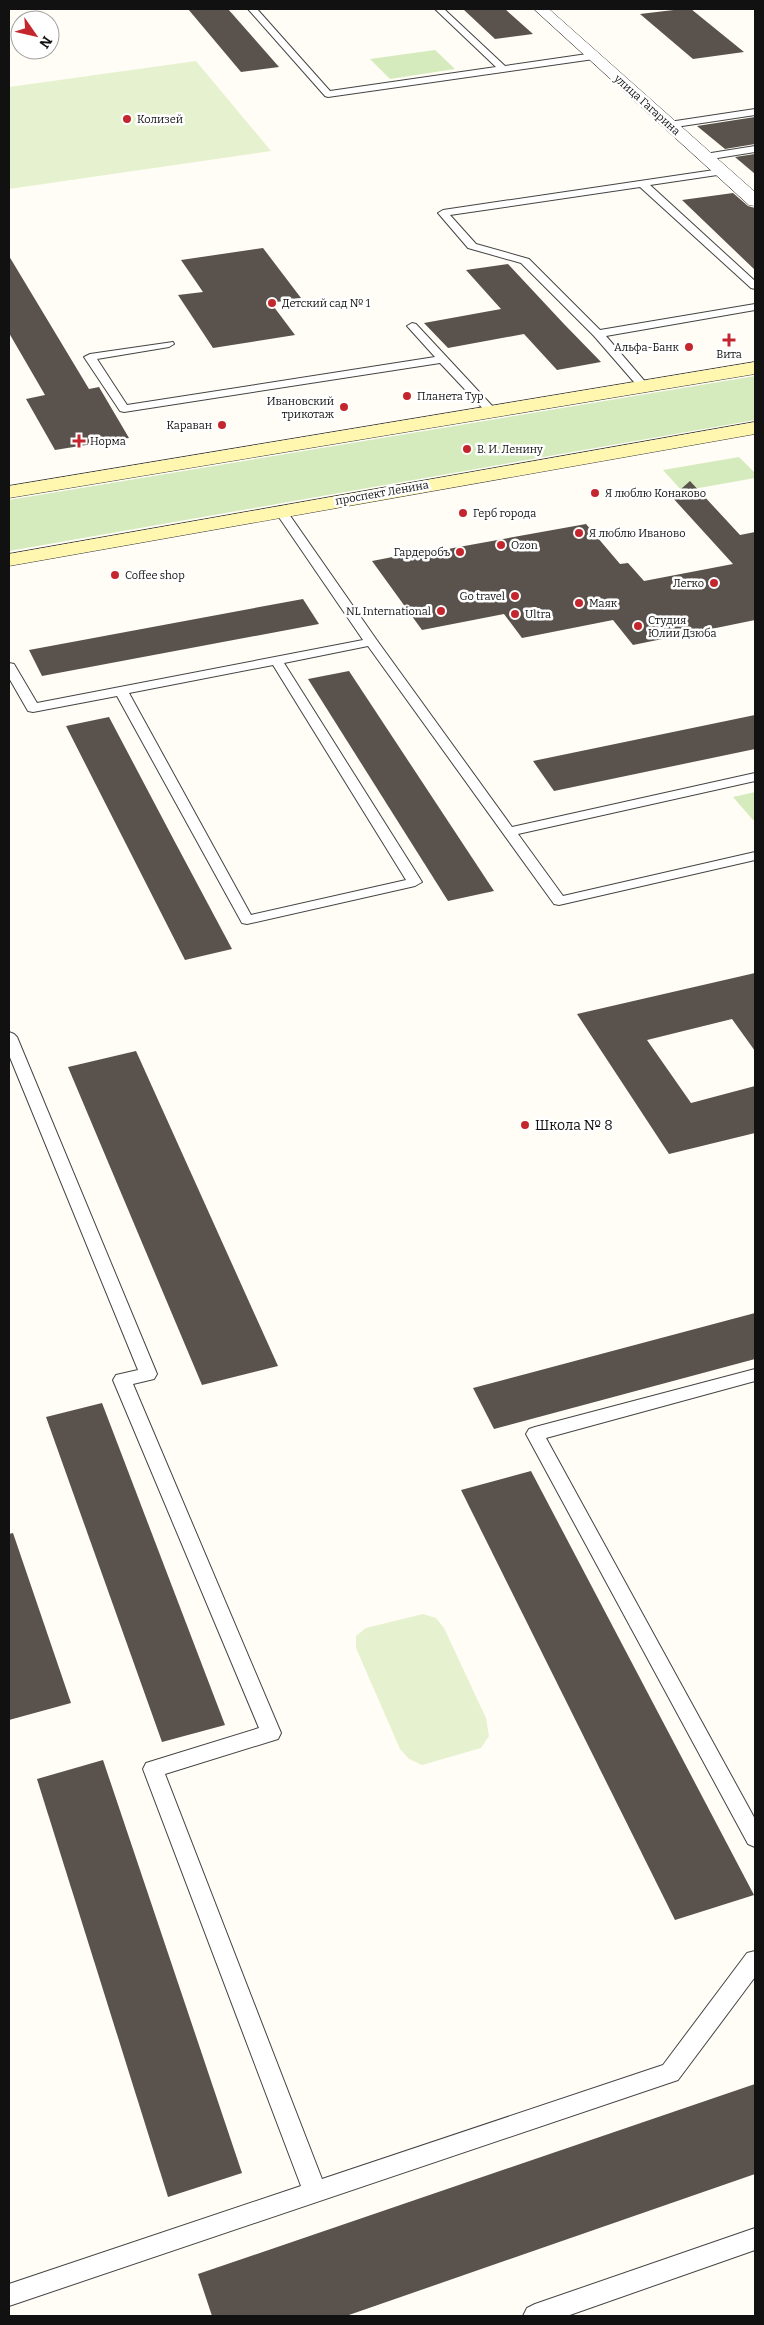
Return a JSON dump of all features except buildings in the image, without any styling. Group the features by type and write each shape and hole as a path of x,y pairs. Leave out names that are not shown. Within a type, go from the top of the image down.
{"street":[{"name":"улица Гагарина","path":"540,9 755,201"},
{"path":"9,492 755,368"},
{"name":"проспект Ленина","path":"9,560 280,510 755,428"}],"lane":[{"path":"252,9 328,94 594,56"},
{"path":"440,9 503,69"},
{"path":"669,125 755,112"},
{"path":"705,157 755,149"},
{"path":"644,386 598,334 525,260 472,246 443,213 721,172"},
{"path":"642,183 755,286"},
{"path":"598,334 755,308"},
{"path":"412,326 492,412"},
{"path":"169,344 90,357 124,409 442,359"},
{"path":"280,510 371,642 559,901 755,856"},
{"path":"9,667 33,708 371,642"},
{"path":"121,691 247,920 415,882 276,660"},
{"path":"509,832 755,777"},
{"path":"9,1037 148,1374 122,1380 271,1733 153,1769 315,2192"},
{"path":"755,1375 535,1434 755,1838"},
{"path":"9,2295 670,2073 755,1960"},
{"path":"535,2316 754,2242"}],"green space":[{"path":"435,50 455,69 390,79 370,59"},
{"name":"Колизей","path":"196,61 271,151 9,189 9,87"},
{"path":"755,376 755,420 9,551 9,500"},
{"path":"739,457 755,473 755,478 682,491 663,470"},
{"path":"755,792 755,820 753,820 733,797"},
{"path":"423,1614 436,1618 444,1628 486,1718 489,1736 481,1748 422,1765 409,1759 400,1749 356,1648 356,1636 366,1628"}],"place":[{"name":"Колизей","path":"127,119"},
{"name":"Детский сад № 1","path":"272,303"},
{"name":"Вита","path":"729,340"},
{"name":"Альфа-Банк","path":"689,347"},
{"name":"Планета Тур","path":"407,396"},
{"name":"Ивановский трикотаж","path":"344,407"},
{"name":"Караван","path":"222,425"},
{"name":"Норма","path":"79,441"},
{"name":"В. И. Ленину","path":"467,449"},
{"name":"Я люблю Конаково","path":"595,493"},
{"name":"Герб города","path":"463,513"},
{"name":"Я люблю Иваново","path":"579,533"},
{"name":"Ozon","path":"501,545"},
{"name":"Гардеробъ","path":"460,552"},
{"name":"Coffee shop","path":"115,575"},
{"name":"Легко","path":"714,583"},
{"name":"Go travel","path":"515,596"},
{"name":"Маяк","path":"579,603"},
{"name":"NL International","path":"441,611"},
{"name":"Ultra","path":"515,614"},
{"name":"Студия Юлии Дзюба","path":"638,626"},
{"name":"Школа № 8","path":"525,1125"}]}
